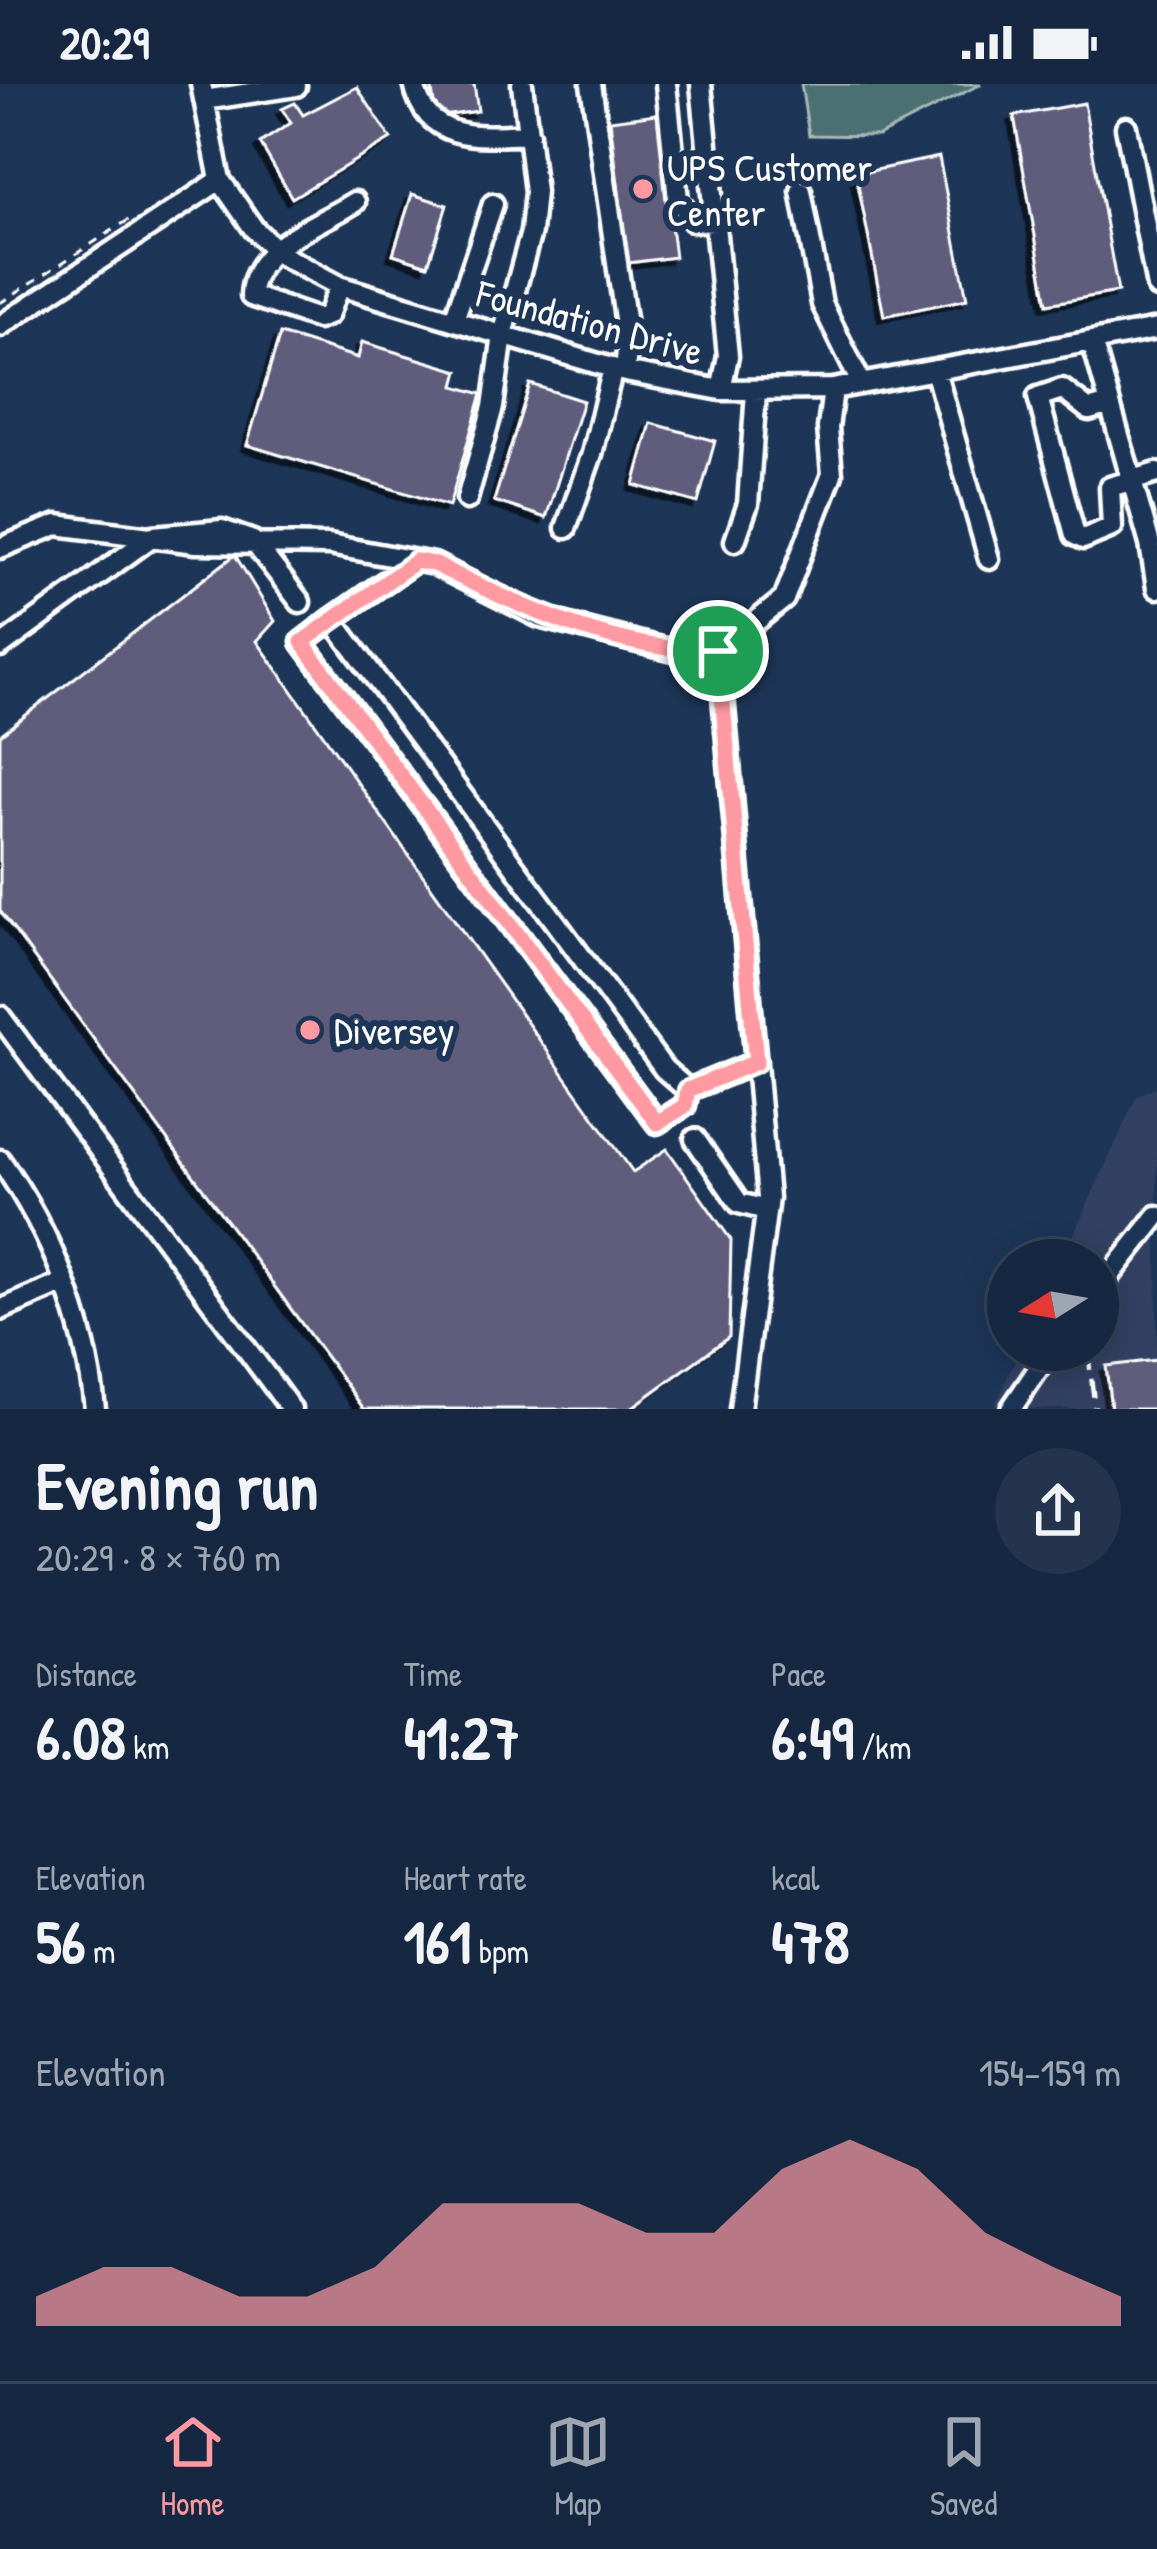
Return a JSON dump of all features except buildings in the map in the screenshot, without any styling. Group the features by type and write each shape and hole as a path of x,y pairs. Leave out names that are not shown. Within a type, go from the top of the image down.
{"street":[{"path":"414,84 423,117 431,123 469,133 529,134"},
{"path":"467,499 493,407 503,334 531,232 535,192 522,84"},
{"path":"566,528 628,339 591,84"},
{"path":"666,84 678,200 693,221 716,222"},
{"path":"701,84 728,356 721,389"},
{"path":"203,92 296,86"},
{"name":"Foundation Drive","path":"203,92 220,180 275,249 339,286 619,370 756,392 833,388 1157,329"},
{"path":"1126,128 1157,287"},
{"path":"0,326 220,180"},
{"path":"801,191 822,304 860,383"},
{"path":"339,286 328,315 318,320 256,302 252,286 275,249 355,202"},
{"path":"454,320 493,204"},
{"path":"1092,341 1157,588"},
{"path":"935,370 989,559"},
{"path":"0,548 57,525 196,543 329,545 434,564 539,616 673,651 718,651 784,599 832,473 828,428 833,388"},
{"path":"1110,404 1088,410 1062,389 1038,397 1075,535 1083,538 1112,527 1110,487 1157,472"},
{"path":"735,541 748,504 756,392"},
{"path":"0,647 153,536"},
{"path":"253,542 300,602"},
{"path":"416,561 302,642 657,1123 685,1106 688,1090"},
{"path":"332,620 664,1069 688,1090"},
{"path":"718,651 766,1210 740,1409"},
{"path":"0,1016 291,1409"},
{"path":"688,1090 756,1062"},
{"path":"695,1138 740,1202 766,1210"},
{"path":"0,1160 65,1282 85,1337 95,1409"},
{"path":"1119,1264 1157,1216"},
{"path":"0,1310 65,1282"},
{"path":"1011,1409 1037,1371"}],"path":[{"path":"0,303 137,214"}],"shaded area":[{"path":"1157,1086 1157,1409 993,1409 1010,1371 1119,1371 1119,1239 1072,1239 1137,1096"}],"green space":[{"path":"801,84 981,84 878,136 809,135"}],"railway":[{"path":"1090,1371 1095,1409"}],"place":[{"name":"UPS Customer Center","path":"643,189"},
{"name":"Diversey","path":"310,1030"}],"route":[{"path":"416,561 434,564 539,616 673,651 718,651 756,1062 688,1090 685,1106 657,1123 302,642 416,561"}]}
